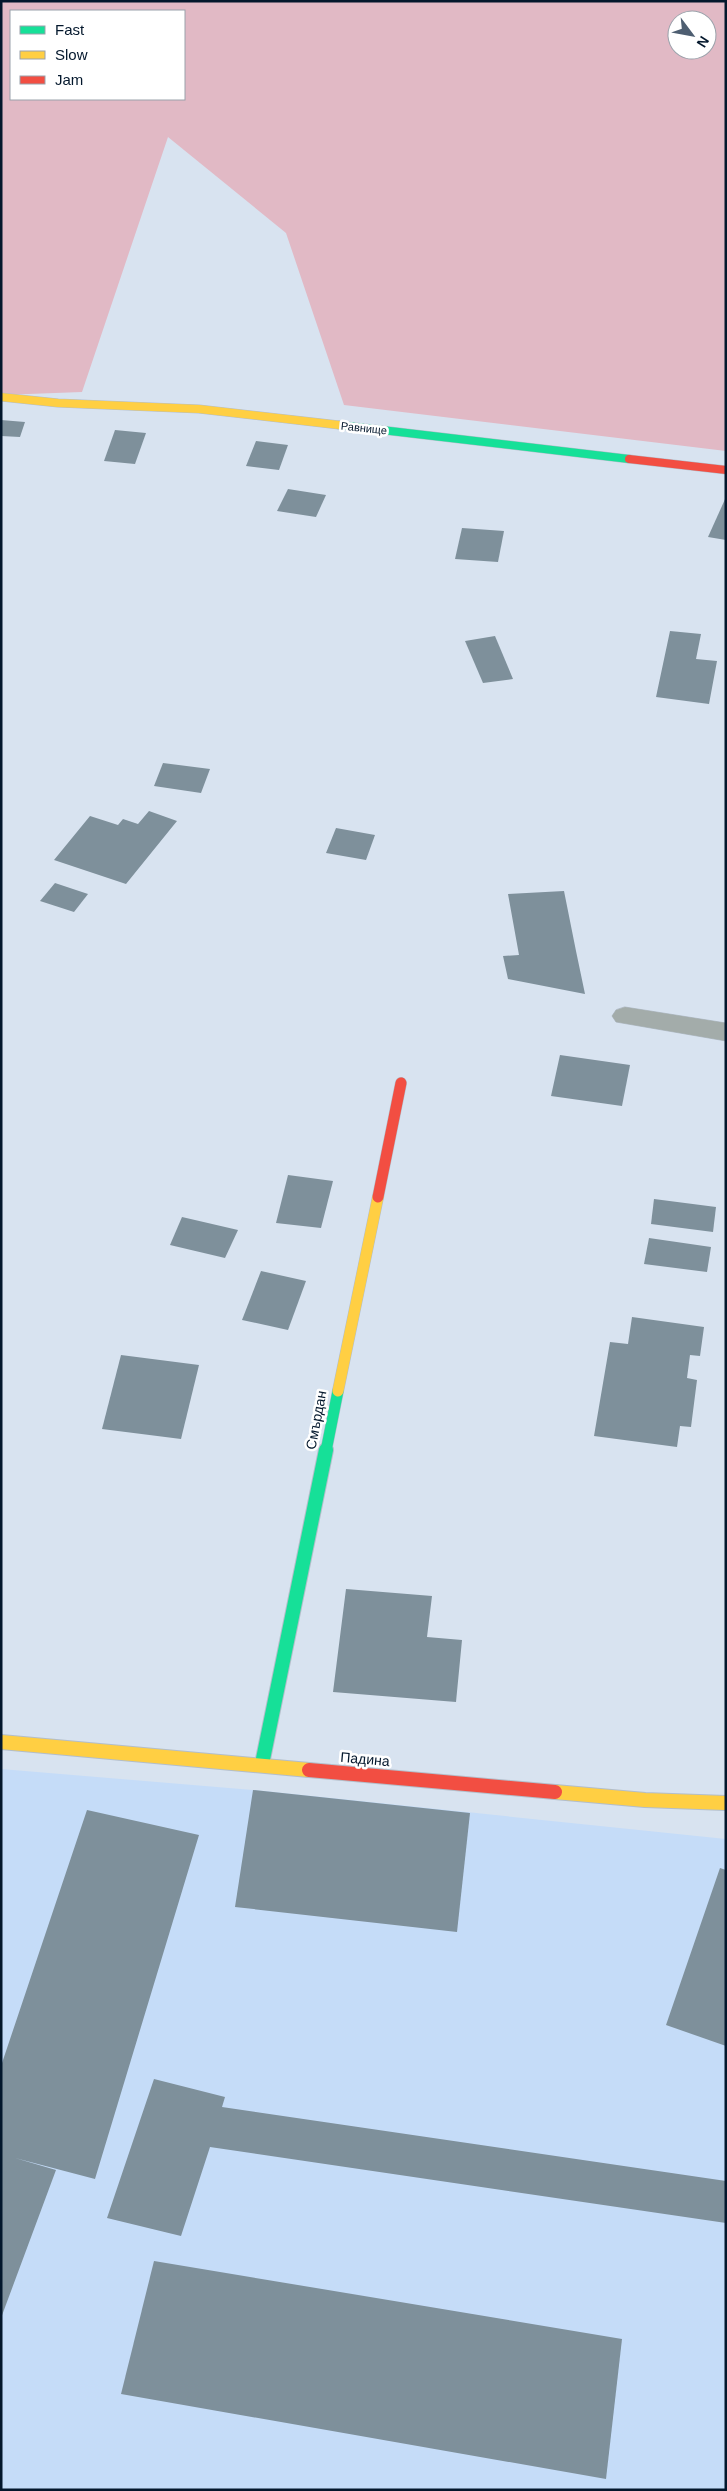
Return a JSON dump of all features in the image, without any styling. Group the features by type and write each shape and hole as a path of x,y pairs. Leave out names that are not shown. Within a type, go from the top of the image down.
{"street":[{"name":"Равнище","path":"1,397 58,403 199,409 726,470"},
{"name":"Смърдан","path":"262,1764 401,1083"},
{"name":"Падина","path":"1,1742 262,1764 645,1800 726,1803"}],"lane":[{"path":"625,1016 726,1032"}],"shaded area":[{"path":"1,1 726,1 726,451 344,405 286,233 168,137 82,392 1,395"},
{"path":"1,1769 253,1790 726,1839 726,2490 1,2490"}],"building":[{"path":"1,420 25,422 20,437 1,436"},
{"path":"115,430 146,433 135,464 104,461"},
{"path":"256,441 288,445 279,470 246,466"},
{"path":"288,489 326,495 316,517 277,511"},
{"path":"726,497 726,540 708,537"},
{"path":"462,528 504,531 498,562 455,559"},
{"path":"670,631 701,634 696,659 717,661 709,704 656,697"},
{"path":"495,636 513,679 483,683 465,641"},
{"path":"163,763 210,769 201,793 154,786"},
{"path":"149,811 177,821 126,884 54,860 90,816 118,825 123,819 138,824"},
{"path":"336,828 375,835 366,860 326,853"},
{"path":"55,883 88,894 74,912 40,901"},
{"path":"564,891 585,994 508,979 503,956 519,955 508,894"},
{"path":"560,1055 630,1065 622,1106 551,1096"},
{"path":"288,1175 333,1181 321,1228 276,1223"},
{"path":"654,1199 716,1207 713,1232 651,1224"},
{"path":"182,1217 238,1230 225,1258 170,1245"},
{"path":"649,1238 711,1247 707,1272 644,1264"},
{"path":"261,1271 306,1281 288,1330 242,1320"},
{"path":"632,1317 704,1327 700,1356 690,1355 687,1378 697,1380 691,1427 680,1426 677,1447 594,1436 610,1342 628,1344"},
{"path":"121,1355 199,1365 181,1439 102,1429"},
{"path":"346,1589 432,1596 427,1637 462,1640 456,1702 333,1692"},
{"path":"253,1790 470,1813 457,1932 235,1907"},
{"path":"87,1810 199,1835 95,2179 15,2158 56,2170 1,2318 1,2066"},
{"path":"720,1868 726,1870 726,2046 666,2025"},
{"path":"154,2079 225,2097 222,2107 726,2181 726,2223 210,2147 181,2236 107,2218"},
{"path":"154,2261 622,2339 606,2479 121,2394"}],"traffic: fast":[{"path":"339,425 629,459"},
{"path":"262,1764 338,1391"}],"traffic: slow":[{"path":"1,397 58,403 199,409 339,425"},
{"path":"338,1391 378,1197"},
{"path":"1,1742 309,1770"},
{"path":"555,1792 645,1800 726,1803"}],"traffic: jam":[{"path":"629,459 726,470"},
{"path":"378,1197 401,1083"},
{"path":"309,1770 555,1792"}]}
